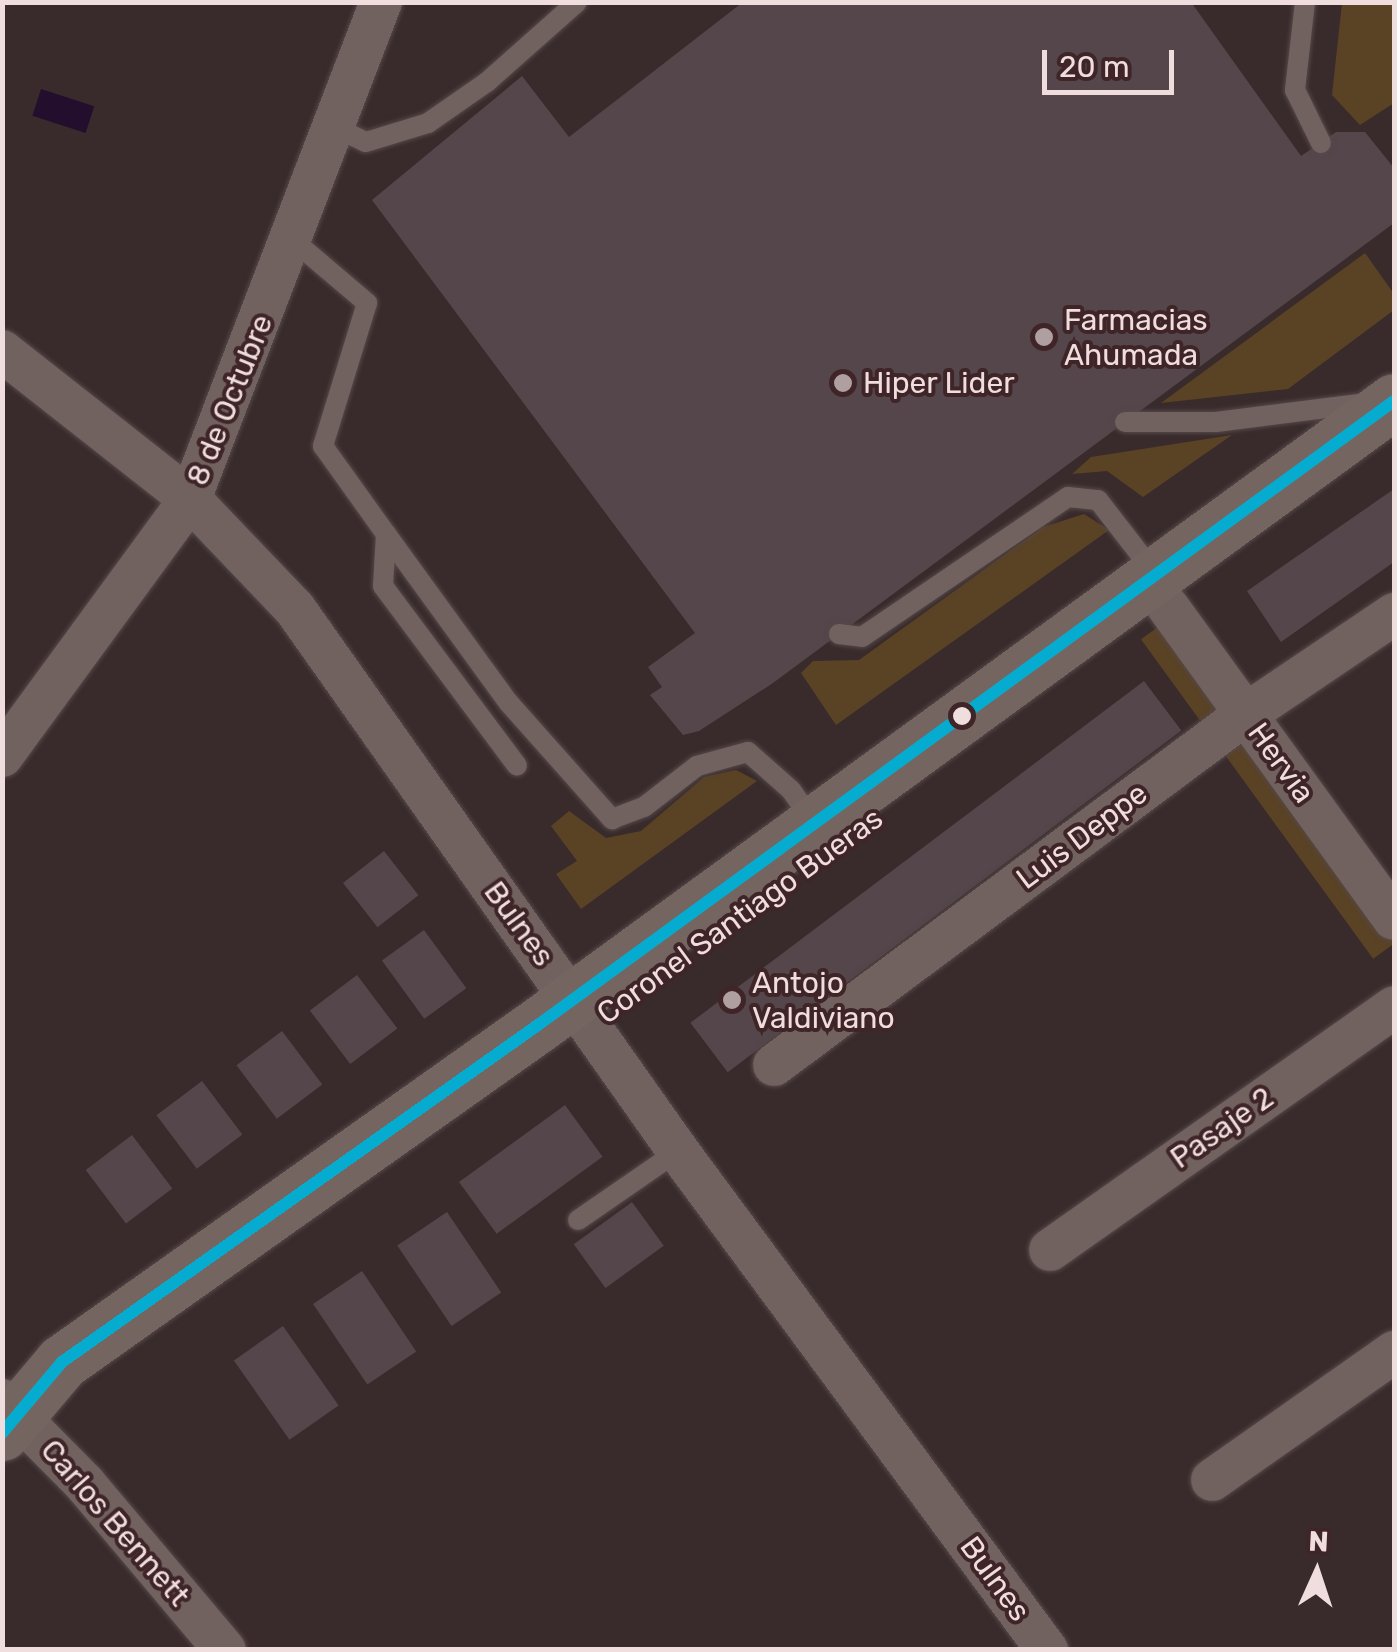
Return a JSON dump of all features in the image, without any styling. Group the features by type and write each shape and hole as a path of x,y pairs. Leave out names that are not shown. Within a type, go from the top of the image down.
{"main road":[{"name":"Coronel Santiago Bueras","path":"8,1416 581,1011 1162,591 1394,400"},
{"name":"Coronel Santiago Bueras","path":"581,1011 814,823 1162,591 1394,444"}],"street":[{"name":"8 de Octubre","path":"2,756 190,499 294,241 381,2"},
{"name":"Bulnes","path":"2,351 190,499 295,610 678,1151 1047,1650"},
{"name":"Hervia","path":"1162,591 1394,918"},
{"name":"Luis Deppe","path":"774,1064 1246,714 1394,614"},
{"name":"Pasaje 2","path":"1050,1250 1394,1007"},
{"path":"1212,1480 1394,1352"},
{"name":"Carlos Bennett","path":"8,1416 225,1650"}],"lane":[{"path":"336,127 366,142 428,122 487,82 577,2"},
{"path":"1306,2 1295,90 1321,143"},
{"path":"294,241 367,303 323,446 508,702 612,819 644,807 697,766 748,752 790,790 814,823"},
{"path":"1126,422 1216,422 1394,400"},
{"path":"839,634 862,637 1068,497 1098,500 1162,591"},
{"path":"386,534 383,586 518,766"},
{"path":"578,1220 678,1151"}],"shaded area":[{"path":"1342,3 1394,3 1394,103 1360,125 1332,95"},
{"path":"41,89 94,106 86,133 32,116"},
{"path":"1365,253 1394,294 1394,310 1288,389 1161,403"},
{"path":"1232,435 1143,497 1107,471 1072,474 1091,457"},
{"path":"1084,514 1109,530 836,725 801,673 813,661 859,660 1043,527"},
{"path":"1162,624 1394,943 1373,959 1141,639"},
{"path":"736,770 757,781 581,909 556,874 577,861 551,826 569,811 606,838 641,831 704,777"}],"building":[{"name":"Hiper Lider","path":"743,2 1191,2 1301,156 1336,132 1365,132 1394,168 1394,223 773,683 699,731 683,735 650,695 662,687 648,667 695,633 372,200 522,76 569,137"},
{"path":"1394,489 1394,562 1281,642 1247,591"},
{"path":"1144,681 1181,731 728,1072 690,1023"},
{"path":"384,851 418,895 378,927 343,883"},
{"path":"424,930 466,988 424,1019 382,961"},
{"path":"357,975 397,1029 350,1064 310,1011"},
{"path":"282,1031 322,1085 277,1119 236,1065"},
{"path":"202,1081 242,1135 197,1169 156,1115"},
{"path":"565,1105 603,1157 497,1234 459,1182"},
{"path":"132,1135 172,1189 126,1223 86,1170"},
{"path":"632,1202 664,1246 605,1288 574,1244"},
{"path":"447,1212 501,1292 451,1326 397,1246"},
{"path":"362,1271 416,1351 367,1384 313,1304"},
{"path":"283,1326 339,1405 289,1440 234,1360"}],"transit line":[{"path":"2,1433 62,1362 538,1025 1394,401"}],"place":[{"name":"Farmacias Ahumada","path":"1044,337"},
{"name":"Hiper Lider","path":"843,383"},
{"name":"Antojo Valdiviano","path":"732,1000"}]}
